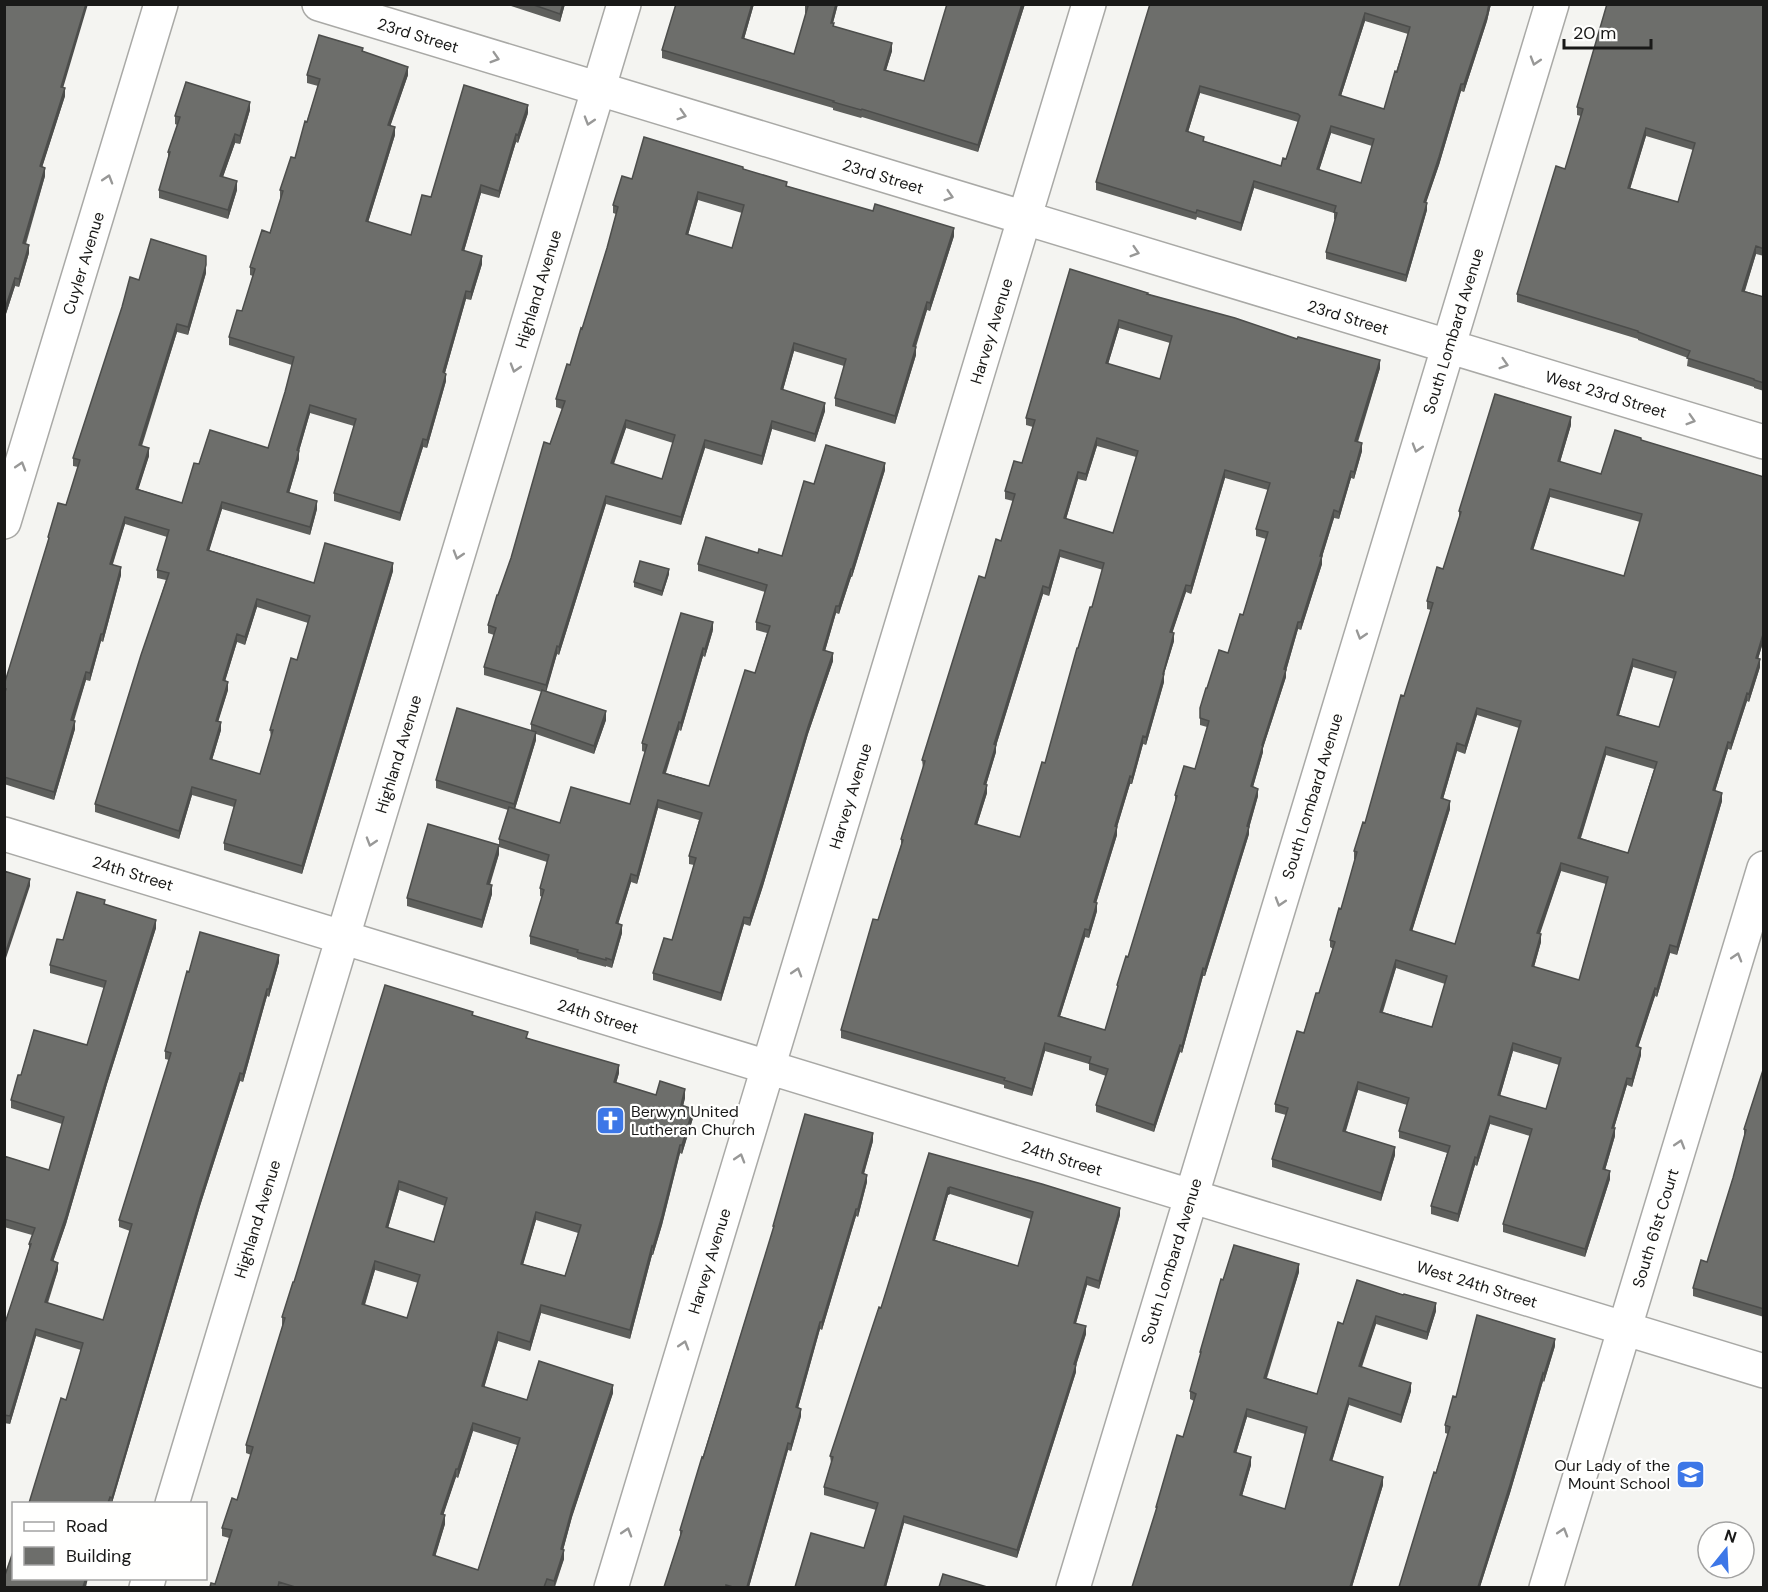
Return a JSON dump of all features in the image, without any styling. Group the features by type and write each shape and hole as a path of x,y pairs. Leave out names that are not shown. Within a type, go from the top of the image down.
{"street":[{"name":"Cuyler Avenue","path":"4,522 161,4"},
{"name":"23rd Street","path":"319,4 1448,347"},
{"name":"Highland Avenue","path":"172,1502 624,4"},
{"name":"Harvey Avenue","path":"610,1587 1089,4"},
{"name":"South Lombard Avenue","path":"1073,1587 1552,4"},
{"name":"West 23rd Street","path":"1448,347 1764,442"},
{"name":"24th Street","path":"4,834 1191,1197"},
{"name":"South 61st Court","path":"1546,1587 1764,868"},
{"name":"West 24th Street","path":"1191,1197 1764,1371"}],"building":[{"path":"4,4 86,4 61,87 65,88 40,166 45,168 23,243 29,245 19,279 15,278 4,312"},
{"path":"531,4 563,4 560,14"},
{"path":"676,4 752,4 742,38 794,54 808,6 805,4 836,4 831,23 834,23 833,26 892,43 884,70 924,81 947,4 1022,4 978,145 662,50"},
{"path":"1150,4 1489,4 1424,202 1427,203 1406,275 1326,252 1337,213 1334,212 1336,206 1254,181 1241,223 1197,210 1196,213 1096,182","holes":["1365,13 1410,27 1384,109 1339,95","1200,86 1300,116 1286,159 1283,158 1281,166 1203,141 1204,137 1186,131","1331,126 1374,139 1361,183 1317,169"]},
{"path":"1607,4 1764,4 1764,249 1756,246 1742,291 1764,297 1764,383 1687,358 1690,351 1638,331 1517,294 1556,166 1565,169 1583,109 1577,107","holes":["1646,128 1695,143 1678,202 1628,188"]},
{"path":"319,35 363,48 362,51 408,67 388,125 395,127 366,221 411,235 422,195 431,197 464,85 528,105 518,135 516,134 499,191 481,185 462,250 482,256 471,292 466,291 427,440 423,439 400,513 334,493 356,419 310,405 287,492 317,501 310,527 222,502 207,550 314,583 325,543 393,563 302,866 224,843 236,800 192,787 179,831 95,804 169,573 157,570 169,530 125,517 110,564 121,567 103,634 101,634 90,673 86,672 71,720 75,721 54,792 4,777 4,695 6,689 4,685 58,503 66,505 80,460 73,458 130,277 139,280 151,239 206,256 206,265 188,327 177,324 139,445 149,448 136,489 182,503 194,463 199,464 210,430 268,448 294,357 229,337 237,310 242,311 255,269 250,267 262,230 270,233 283,191 280,190 291,157 295,158 320,79 307,75","holes":["257,599 310,616 297,660 291,658 260,774 210,759 221,722 216,721 228,682 223,680 237,634 245,637"]},
{"path":"186,82 250,102 240,136 235,134 220,176 237,181 228,210 159,190 170,152 168,152 180,117 175,116"},
{"path":"644,137 787,182 786,186 873,211 875,204 954,228 930,303 927,302 913,346 916,347 895,416 835,398 846,359 794,343 781,389 825,403 815,434 772,421 762,456 705,440 681,517 606,496 546,685 484,667 496,628 488,625 511,558 544,442 550,444 565,401 556,399 567,364 570,365 607,248 618,207 613,205 622,176 632,179","holes":["698,192 744,205 732,248 686,234","626,420 675,435 662,479 611,463"]},
{"path":"1070,269 1297,339 1298,337 1380,360 1355,441 1362,443 1354,472 1351,471 1339,512 1334,510 1301,622 1298,622 1251,786 1258,789 1247,826 1249,827 1205,969 1203,968 1182,1046 1180,1045 1154,1125 1096,1105 1108,1069 1089,1063 1091,1057 1045,1043 1032,1089 1004,1080 1005,1078 841,1030 873,919 878,920 903,840 901,839 925,761 922,760 979,576 985,578 996,539 1001,541 1015,494 1005,491 1014,461 1022,463 1035,420 1026,418","holes":["1119,320 1172,336 1160,379 1106,363","1097,438 1138,451 1113,533 1064,518 1078,472 1086,474","1225,470 1270,483 1256,529 1268,532 1243,615 1240,614 1228,653 1219,650 1206,688 1200,708 1200,718 1209,721 1195,769 1184,766 1175,795 1177,796 1105,1030 1058,1016 1085,929 1089,930 1097,903 1094,902 1117,827 1115,826 1143,736 1146,737 1174,633 1170,632 1186,585 1191,586","1060,550 1104,563 1092,607 1090,607 1077,648 1045,763 1042,762 1020,837 975,824 987,785 984,784 996,745 994,744 1043,586 1049,588"]},
{"path":"1495,394 1571,417 1558,461 1601,474 1615,430 1764,477 1764,631 1756,658 1760,659 1731,743 1728,742 1713,790 1722,793 1677,947 1670,945 1636,1046 1641,1048 1632,1079 1627,1078 1612,1128 1615,1128 1603,1169 1610,1171 1585,1249 1503,1224 1532,1129 1490,1116 1458,1214 1431,1206 1450,1146 1399,1131 1409,1098 1358,1082 1343,1131 1395,1147 1381,1193 1272,1159 1288,1108 1275,1104 1297,1031 1304,1033 1335,942 1330,940 1357,852 1354,851 1363,822 1365,823 1401,695 1404,696 1433,603 1427,601 1437,567 1443,569 1461,512 1459,511","holes":["1550,489 1642,514 1624,576 1531,549","1633,659 1676,672 1659,727 1617,715","1477,708 1521,721 1455,944 1410,930 1450,801 1441,798 1457,743 1465,746","1606,747 1657,762 1628,853 1578,838","1561,863 1608,877 1579,980 1532,966 1541,934 1537,933","1396,960 1447,976 1432,1027 1380,1012","1513,1043 1561,1058 1546,1109 1498,1095"]},
{"path":"826,445 885,463 852,569 839,606 836,606 823,650 833,653 750,918 744,917 721,993 653,973 664,938 672,940 696,858 689,856 702,813 658,800 637,876 631,874 616,923 622,925 612,960 577,952 578,950 530,936 544,890 540,888 549,855 499,839 509,807 560,823 571,787 630,804 647,745 642,743 681,613 713,622 663,773 709,786 745,670 755,673 770,626 756,622 767,585 698,564 706,537 758,553 759,549 782,556 804,481 814,484"},
{"path":"640,561 669,569 662,591 634,582"},
{"path":"542,690 606,711 594,746 531,724"},
{"path":"457,708 536,732 514,804 436,780"},
{"path":"428,824 499,845 487,884 492,885 482,920 407,898"},
{"path":"4,871 30,879 4,957"},
{"path":"77,892 105,900 104,904 156,920 51,1260 58,1263 45,1302 103,1320 132,1224 119,1220 171,1053 165,1051 200,932 279,955 243,1074 240,1073 200,1199 112,1498 110,1497 108,1502 29,1502 61,1398 66,1400 83,1343 36,1329 10,1416 4,1415 4,1326 35,1228 4,1219 4,1156 49,1170 64,1117 11,1100 34,1030 87,1045 106,981 50,965 57,939 63,940"},
{"path":"385,985 473,1012 472,1015 528,1032 526,1038 619,1065 614,1082 656,1095 660,1081 685,1089 681,1105 693,1109 682,1145 680,1145 630,1330 541,1305 530,1342 498,1332 482,1386 527,1400 539,1361 613,1385 572,1509 561,1549 564,1550 554,1581 547,1579 544,1587 295,1587 279,1582 278,1587 210,1587 211,1583 215,1584 232,1530 222,1528 232,1498 237,1500 253,1447 246,1445","holes":["399,1181 447,1198 434,1242 386,1227","536,1212 581,1225 565,1276 521,1264","375,1261 420,1275 407,1318 362,1304","473,1423 520,1438 478,1570 433,1555 445,1515 441,1514 456,1469 458,1469"]},
{"path":"1764,1067 1764,1309 1693,1288 1701,1260 1707,1262 1733,1178 1746,1130 1744,1129"},
{"path":"805,1114 873,1133 862,1173 867,1175 822,1322 820,1322 796,1407 801,1409 791,1444 788,1443 747,1587 726,1585 726,1587 664,1587 774,1226"},
{"path":"929,1153 1120,1208 1099,1281 1087,1277 1074,1323 1086,1326 1074,1364 1076,1365 1017,1550 904,1516 884,1587 795,1587 811,1533 864,1548 878,1503 824,1487 833,1457 830,1456 879,1307 881,1308","holes":["950,1187 1033,1212 1018,1266 933,1240"]},
{"path":"1234,1245 1299,1264 1264,1378 1317,1394 1338,1322 1343,1324 1357,1280 1436,1303 1427,1332 1376,1316 1359,1366 1411,1383 1401,1415 1349,1398 1330,1460 1383,1477 1350,1587 1132,1587 1177,1435 1183,1437 1196,1394 1190,1391 1221,1279 1223,1280","holes":["1247,1409 1307,1427 1285,1509 1240,1495 1251,1457 1234,1452"]},
{"path":"1477,1315 1555,1339 1478,1587 1399,1587 1450,1427 1445,1425 1453,1396 1456,1397"},
{"path":"12,1555 12,1580 85,1580 83,1587 4,1587 4,1578"},
{"path":"943,1574 987,1587 939,1587"}],"place":[{"name":"Berwyn United Lutheran Church","path":"610,1120"},
{"name":"Our Lady of the Mount School","path":"1691,1474"}]}
